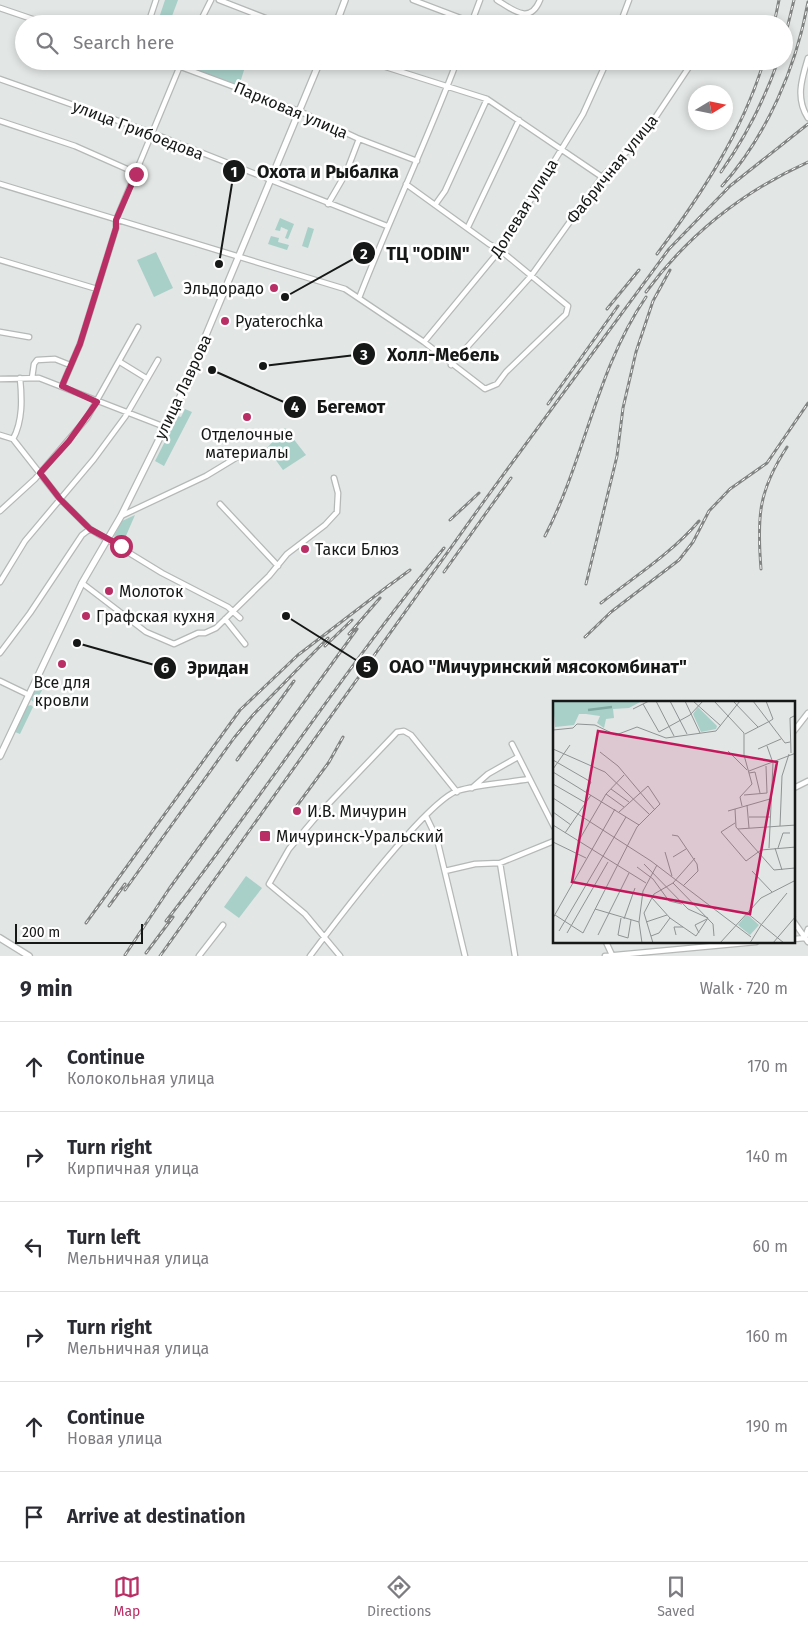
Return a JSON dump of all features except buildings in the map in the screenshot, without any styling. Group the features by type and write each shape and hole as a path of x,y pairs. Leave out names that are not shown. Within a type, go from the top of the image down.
{"main road":[{"path":"340,15 346,0"},
{"name":"улица Лаврова","path":"0,756 82,583 121,516 196,362 237,257 316,70"},
{"path":"1,940 29,956"}],"street":[{"path":"151,15 156,0"},
{"path":"203,15 211,0"},
{"path":"219,0 258,15"},
{"path":"413,0 425,2 453,15"},
{"path":"474,15 480,0"},
{"path":"497,0 522,13 528,14 536,10 540,0"},
{"path":"623,15 629,0"},
{"path":"0,8 20,15"},
{"path":"808,58 800,84 804,112 808,118"},
{"path":"62,386 80,344 116,228 116,220 153,136 178,70"},
{"name":"Парковая улица","path":"198,70 299,111 359,139 417,160"},
{"path":"395,70 487,99 602,177"},
{"path":"359,298 387,226 417,160 454,70"},
{"name":"Долевая улица","path":"424,342 500,250 583,114 603,70"},
{"name":"Фабричная улица","path":"452,365 531,276 602,177 645,134 687,70"},
{"name":"улица Грибоедова","path":"0,79 147,131 153,136 387,226"},
{"path":"435,205 445,191 487,99"},
{"path":"468,227 519,120"},
{"path":"0,121 75,146 136,174"},
{"path":"328,204 346,172 359,139"},
{"path":"0,184 344,289 424,342 486,389 497,384 506,372 566,314 568,306 500,250 406,184"},
{"path":"0,260 97,289"},
{"path":"0,511 40,473 69,441 97,402 138,327"},
{"path":"0,332 29,336"},
{"path":"32,378 37,360 55,359 70,365"},
{"path":"0,582 25,541 94,459 128,412 158,360"},
{"path":"120,362 146,378"},
{"path":"13,439 19,429 20,378"},
{"path":"0,379 39,378 165,427"},
{"path":"0,435 13,439 60,499 90,529 233,611 240,618"},
{"path":"121,516 206,476 239,456"},
{"path":"82,583 146,632 174,644 198,633 206,633 216,628 278,566 287,554 325,525 337,512 338,493 334,478"},
{"path":"220,504 278,566"},
{"path":"0,653 30,613 78,541 90,529"},
{"path":"225,618 245,644"},
{"path":"0,681 29,696"},
{"path":"796,728 808,713"},
{"path":"340,956 326,936 305,914 269,884 289,849 316,817 397,732 404,731 411,735 456,792"},
{"path":"512,744 529,779 552,813"},
{"path":"472,789 488,774 518,757"},
{"path":"310,956 426,816 456,792 529,779"},
{"path":"796,787 808,781"},
{"path":"426,816 436,839 445,870 465,956"},
{"path":"445,870 475,864 500,863 553,840"},
{"path":"500,863 515,956"},
{"path":"200,956 223,925"},
{"path":"796,925 806,940"},
{"path":"806,940 808,929"},
{"path":"605,956 734,944"}],"green space":[{"path":"165,0 178,0 172,15 160,15"},
{"path":"198,70 244,70 239,86"},
{"path":"280,218 294,224 288,239 285,238 288,230 281,227 280,231 275,230"},
{"path":"308,227 314,229 308,248 302,246"},
{"path":"271,236 279,238 278,242 289,245 287,250 268,244"},
{"path":"156,252 173,288 154,297 137,260"},
{"path":"185,409 192,412 164,466 155,461 178,416 181,417"},
{"path":"285,428 306,455 283,470 267,448"},
{"path":"135,515 122,545 114,536 122,521"},
{"path":"41,678 47,681 35,703 30,699"},
{"path":"31,705 33,707 20,734 15,732 27,706"},
{"path":"246,876 262,888 239,918 224,907"}],"railway":[{"path":"776,15 779,0"},
{"path":"790,15 794,0"},
{"path":"793,59 808,2"},
{"path":"657,254 719,162 744,113 761,70"},
{"path":"721,172 753,119 775,70"},
{"path":"722,186 753,145 766,123 789,70"},
{"path":"160,956 487,497 669,249 730,186 808,124"},
{"path":"646,292 680,252 719,216 762,187 808,162"},
{"path":"607,309 639,270"},
{"path":"586,584 617,456 623,408 636,352 653,301 670,270"},
{"path":"545,536 571,476 615,354 629,325 646,297"},
{"path":"548,404 618,306"},
{"path":"585,637 611,612 679,560 693,542 709,511 730,489 767,463 808,403"},
{"path":"761,569 759,535 762,505 770,477 787,447"},
{"path":"444,572 511,478"},
{"path":"450,520 479,493"},
{"path":"601,603 677,544 699,521"},
{"path":"166,921 372,640 444,548"},
{"path":"387,587 410,570"},
{"path":"86,923 240,710 298,655 392,583"},
{"path":"349,634 380,598"},
{"path":"325,646 352,620"},
{"path":"125,955 169,889 357,629"},
{"path":"125,890 234,738 253,715 328,638"},
{"path":"237,760 294,681"},
{"path":"296,807 329,762 343,737"},
{"path":"109,906 125,884"},
{"path":"146,953 173,917"}],"place":[{"name":"Охота и Рыбалка","path":"219,264"},
{"name":"Эльдорадо","path":"274,288"},
{"name":"ТЦ \"ODIN\"","path":"285,297"},
{"name":"Pyaterochka","path":"225,321"},
{"name":"Холл-Мебель","path":"263,366"},
{"name":"Бегемот","path":"212,370"},
{"name":"Отделочные материалы","path":"247,417"},
{"name":"Такси Блюз","path":"305,549"},
{"name":"Молоток","path":"109,591"},
{"name":"Графская кухня","path":"86,616"},
{"name":"ОАО \"Мичуринский мясокомбинат\"","path":"286,616"},
{"name":"Эридан","path":"77,643"},
{"name":"Все для кровли","path":"62,664"},
{"name":"И.В. Мичурин","path":"297,811"},
{"name":"Мичуринск-Уральский","path":"265,836"}],"route":[{"path":"121,546 90,529 60,499 40,473 69,441 97,402 62,386 80,344 116,228 116,220 136,174"}]}
